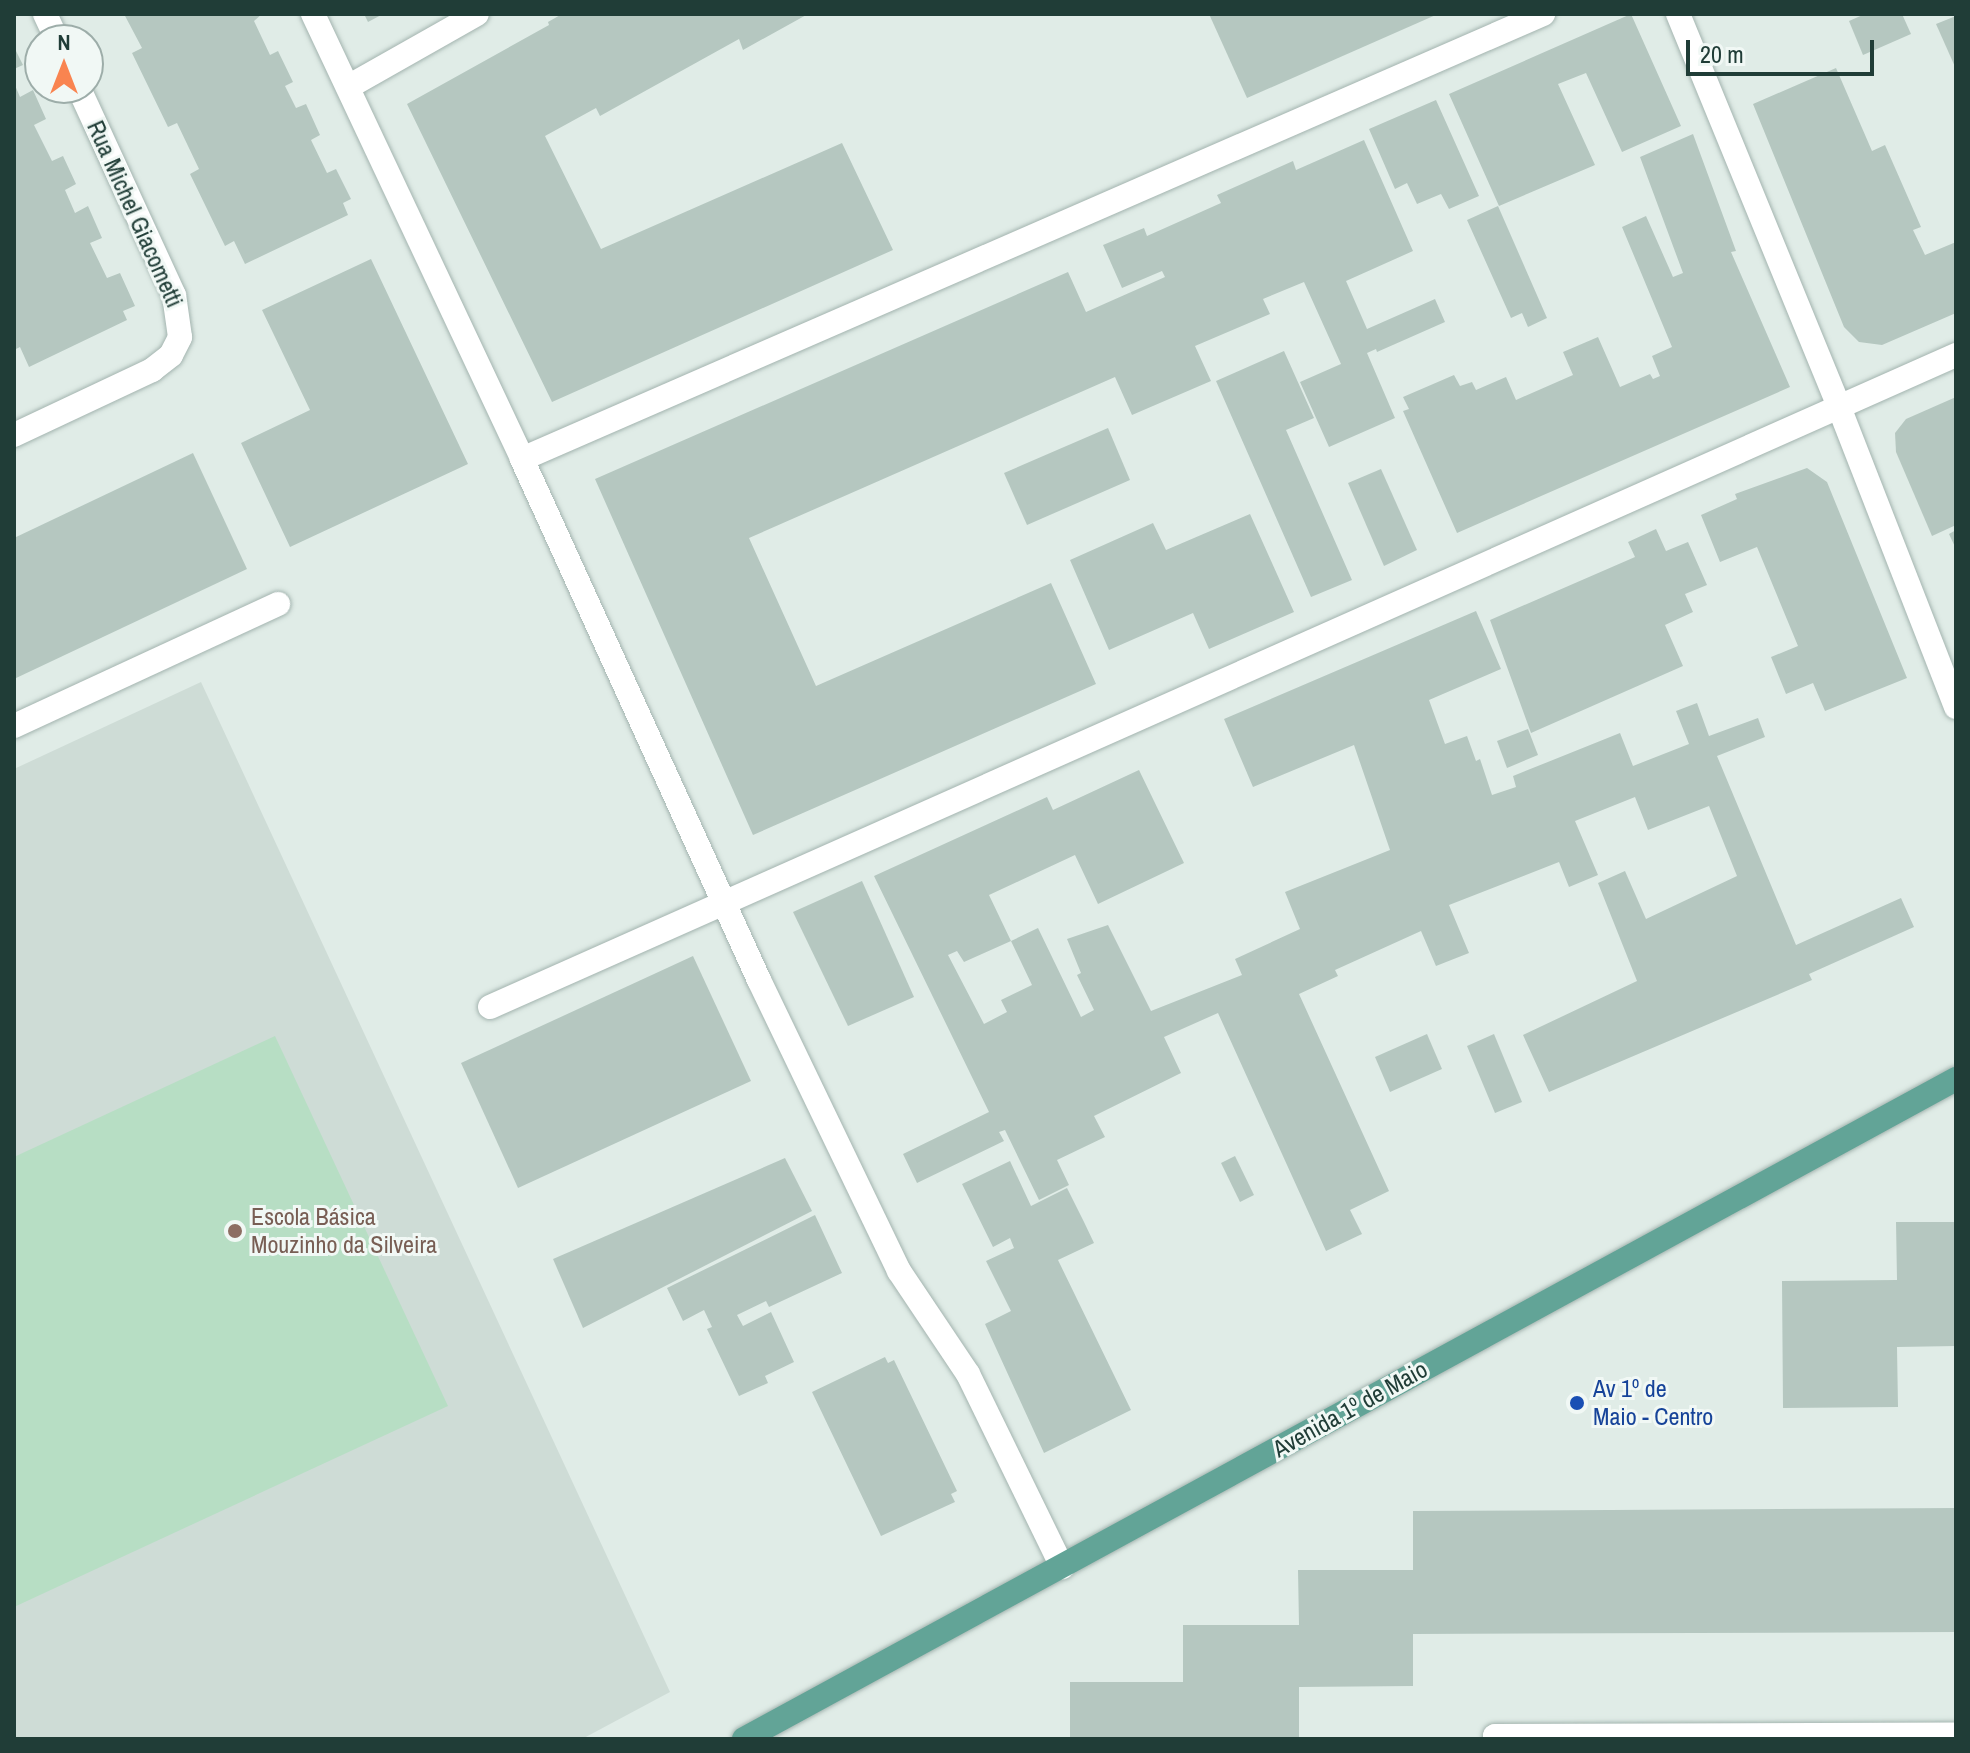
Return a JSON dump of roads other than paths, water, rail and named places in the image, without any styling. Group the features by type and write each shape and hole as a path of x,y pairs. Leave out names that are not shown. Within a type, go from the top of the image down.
{"main road":[{"name":"Avenida 1º de Maio","path":"744,1739 1956,1079"}],"street":[{"path":"313,14 522,459 724,904 899,1271 968,1374 1062,1567"},
{"path":"348,87 477,14"},
{"path":"522,459 1543,14"},
{"path":"1678,14 1839,407 1956,707"},
{"name":"Rua Michel Giacometti","path":"14,435 152,370 171,355 180,337 174,295 86,104"},
{"path":"490,1007 1956,355"},
{"path":"14,726 278,604"},
{"path":"1495,1739 1495,1736 1956,1734"}],"place":[{"name":"Escola Básica Mouzinho da Silveira","path":"235,1231"},
{"name":"Av 1º de Maio - Centro","path":"1577,1403"}]}
